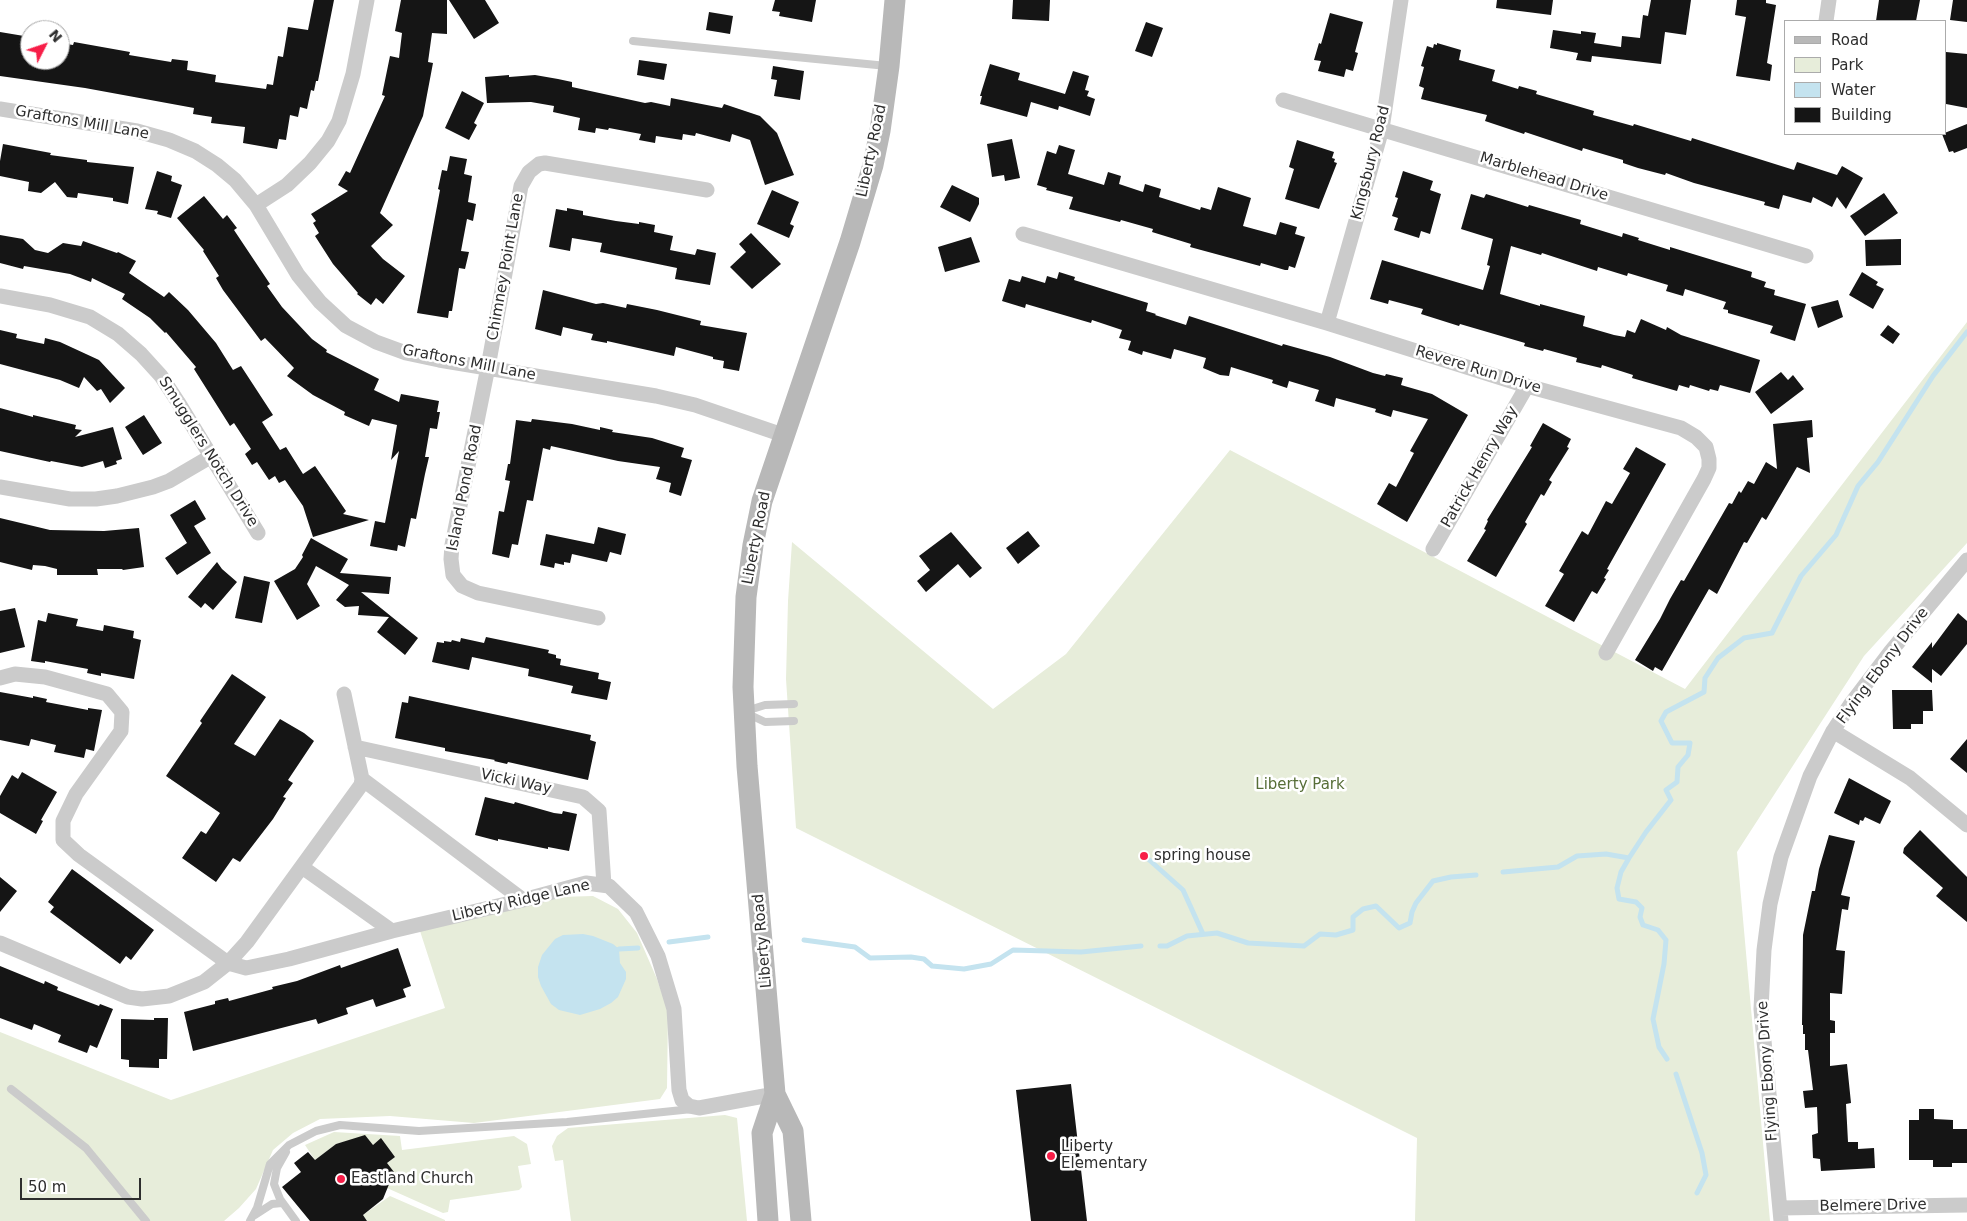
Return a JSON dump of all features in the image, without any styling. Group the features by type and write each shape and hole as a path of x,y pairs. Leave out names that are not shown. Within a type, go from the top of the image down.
{"main road":[{"name":"Liberty Road","path":"801,1221 793,1131 775,1094 742,687 746,597 753,545 762,501 850,242 873,165 889,66 895,0"},
{"name":"Liberty Road","path":"768,1221 762,1133 775,1094"}],"street":[{"path":"256,206 287,185 310,164 328,141 346,101 367,0"},
{"name":"Kingsbury Road","path":"1327,323 1382,129 1401,0"},
{"path":"1826,20 1829,0"},
{"name":"Marblehead Drive","path":"1282,100 1806,256"},
{"name":"Graftons Mill Lane","path":"0,109 137,131 169,140 217,165 235,180 256,206 298,275 320,302 346,326 376,342 406,353 695,404 784,435"},
{"name":"Chimney Point Lane","path":"488,367 521,186 529,172 539,164 545,163 707,190"},
{"name":"Revere Run Drive","path":"1023,234 1327,323 1527,386 1681,428 1696,437 1706,447 1709,458 1704,479 1606,652"},
{"name":"Smugglers Notch Drive","path":"0,296 50,304 90,317 118,334 141,354 161,376 258,533"},
{"name":"Island Pond Road","path":"488,367 452,545 451,558 454,575 462,586 478,593 598,618"},
{"name":"Patrick Henry Way","path":"1433,549 1527,386"},
{"path":"0,487 70,499 96,499 118,496 169,481 210,457"},
{"name":"Flying Ebony Drive","path":"1780,1214 1761,1009 1764,950 1770,904 1781,858 1810,776 1833,731 1891,651 1967,560"},
{"name":"Liberty Ridge Lane","path":"0,678 15,674 45,677 107,694 122,712 121,730 76,794 63,821 64,840 79,855 228,963 246,968 289,959 392,931 586,883 609,886 636,912 658,956 674,1009 679,1090 682,1100 689,1106 699,1108"},
{"path":"0,943 128,997 142,999 169,996 204,982 228,963 246,942 361,785 362,779 344,694"},
{"path":"1833,731 1903,773 1967,825"},
{"name":"Vicki Way","path":"355,747 583,797 599,811 604,885"},
{"path":"362,779 523,900"},
{"path":"302,867 392,931"},
{"path":"699,1108 775,1094"},
{"name":"Belmere Drive","path":"1780,1214 1967,1205"}],"lane":[{"path":"633,41 889,66"},
{"path":"744,712 765,704 794,704"},
{"path":"744,712 765,722 794,720"},
{"path":"11,1089 86,1148 146,1221"},
{"path":"251,1220 257,1208 270,1164 289,1145 316,1132 340,1125 419,1131 568,1122 699,1108"},
{"path":"289,1145 277,1168 274,1184 282,1202 296,1221"},
{"path":"251,1220 262,1209 282,1202"}],"green space":[{"name":"Liberty Park","path":"1967,322 1967,543 1864,656 1737,852 1770,1221 1415,1221 1417,1138 796,828 786,679 792,542 993,709 1066,654 1230,450 1685,689"},
{"path":"593,896 618,909 637,933 657,979 668,1011 667,1088 660,1099 474,1123 390,1116 320,1119 293,1133 273,1150 256,1189 224,1221 0,1221 0,1032 171,1100 445,1008 420,931 558,897"},
{"path":"725,1115 737,1118 747,1221 571,1221 563,1160 555,1161 552,1146 557,1136 568,1128"},
{"path":"334,1132 400,1136 402,1150 514,1136 527,1144 531,1164 518,1166 522,1187 519,1190 450,1200 448,1212 443,1213 387,1188 387,1163 395,1157 381,1139 373,1145 365,1136 336,1144 315,1160 305,1145"},
{"path":"390,1196 445,1221 367,1221 363,1215"}],"water":[{"path":"583,934 613,944 619,949 620,963 626,972 626,979 618,997 611,1003 600,1009 580,1015 559,1010 551,1004 541,986 538,977 538,967 542,955 555,939 563,935"}],"building":[{"path":"314,0 334,0 318,81 316,81 314,91 311,90 307,109 300,107 298,117 290,115 286,140 279,139 277,149 243,143 245,127 211,123 212,117 193,114 194,108 85,88 0,76 0,32 20,35 20,70 70,70 70,45 73,45 74,42 130,52 129,55 171,62 172,59 188,61 187,70 216,75 215,82 266,89 267,84 273,85 278,56 283,57 288,27 308,30"},
{"path":"401,0 447,0 447,34 432,33 428,62 433,63 423,116 380,213 393,225 371,246 383,259 405,276 383,304 376,298 371,305 357,294 333,264 315,236 319,233 313,223 316,221 311,214 348,191 338,185 346,171 350,173 385,96 382,95 390,56 399,58 402,33 395,31"},
{"path":"449,0 485,0 499,23 474,39"},
{"path":"775,0 816,0 812,22 779,16 780,12 772,11"},
{"path":"1013,0 1050,0 1049,21 1012,19"},
{"path":"1497,0 1553,0 1551,15 1496,8"},
{"path":"1651,0 1691,0 1686,35 1665,32 1661,64 1592,56 1591,62 1576,60 1578,53 1550,48 1553,30 1581,34 1581,31 1596,33 1594,43 1621,47 1622,36 1640,38 1643,15 1648,16"},
{"path":"1737,0 1766,0 1766,3 1776,5 1767,63 1772,65 1770,81 1736,76 1746,17 1735,15"},
{"path":"1879,0 1920,0 1916,20 1876,20"},
{"path":"1953,0 1967,0 1967,22 1950,20"},
{"path":"709,12 733,16 730,34 706,30"},
{"path":"1330,13 1363,22 1355,52 1358,53 1353,71 1346,69 1344,77 1318,71 1321,61 1314,60"},
{"path":"1146,22 1163,28 1152,57 1135,51"},
{"path":"1437,43 1461,50 1459,60 1495,70 1492,81 1518,89 1519,86 1537,91 1536,94 1594,111 1593,115 1633,126 1634,124 1691,141 1692,138 1794,170 1797,162 1837,175 1842,166 1863,178 1846,209 1837,197 1832,207 1813,197 1811,203 1783,195 1779,209 1764,205 1765,202 1694,183 1666,173 1665,175 1638,168 1623,163 1623,160 1583,148 1582,151 1525,132 1524,134 1485,121 1487,115 1421,99 1424,88 1419,86 1424,67 1421,66 1427,46 1433,48 1434,44 1437,45"},
{"path":"1947,52 1967,54 1967,108 1947,104"},
{"path":"639,60 667,64 664,80 637,75"},
{"path":"990,64 1020,73 1018,80 1065,94 1073,71 1089,76 1085,90 1089,91 1087,96 1095,99 1090,116 1059,106 1058,110 1031,102 1027,117 980,104 982,96 980,96"},
{"path":"773,66 804,71 800,100 774,96 777,80 771,79"},
{"path":"509,75 509,77 535,75 558,79 572,82 572,87 645,103 651,102 670,106 671,98 722,108 724,104 760,116 777,133 794,175 765,185 750,140 732,134 730,142 696,133 695,136 683,134 682,140 656,136 655,143 639,140 641,134 609,128 608,130 596,128 595,133 578,130 580,118 553,112 554,106 531,102 487,103 485,77"},
{"path":"462,91 484,103 474,123 477,125 469,140 445,128"},
{"path":"1967,124 1967,148 1954,153 1953,151 1949,152 1942,135 1947,135 1947,132"},
{"path":"1012,139 1020,178 1005,181 1004,175 992,177 987,144"},
{"path":"1297,140 1334,152 1332,158 1337,163 1319,209 1285,199 1294,169 1289,167"},
{"path":"3,144 51,153 50,155 87,160 87,162 134,167 128,204 113,201 113,198 78,193 77,198 67,197 55,182 41,193 28,191 29,182 0,176"},
{"path":"1059,145 1075,150 1068,174 1104,185 1108,172 1121,176 1119,184 1143,192 1145,184 1161,189 1159,197 1200,210 1201,207 1211,210 1218,187 1251,198 1243,226 1276,235 1280,222 1297,227 1295,234 1305,237 1295,268 1289,266 1288,270 1285,270 1261,263 1260,266 1190,247 1191,244 1152,232 1153,229 1069,209 1073,197 1046,190 1047,188 1037,185 1047,151 1056,154"},
{"path":"450,156 467,159 464,174 472,176 468,202 476,204 473,221 467,219 461,251 469,252 465,269 459,268 452,311 449,311 448,318 417,313 440,190 438,189 442,170 447,171"},
{"path":"157,171 172,176 171,181 182,185 171,218 157,214 158,211 145,209"},
{"path":"1403,171 1433,181 1430,190 1441,194 1430,234 1421,231 1419,238 1394,230 1398,218 1392,216 1398,198 1395,197"},
{"path":"952,185 979,198 979,204 970,222 940,207"},
{"path":"772,190 799,202 790,224 794,226 789,238 757,224"},
{"path":"1884,193 1898,213 1865,236 1850,216"},
{"path":"1471,194 1484,198 1486,194 1528,207 1529,205 1581,220 1580,224 1622,237 1623,233 1670,250 1670,247 1752,272 1751,277 1766,282 1764,287 1775,290 1774,295 1806,304 1795,341 1770,333 1773,326 1728,313 1728,310 1723,309 1726,302 1685,289 1683,296 1666,291 1668,285 1628,273 1627,276 1598,267 1597,271 1542,253 1541,255 1511,246 1500,294 1540,306 1540,304 1585,316 1583,326 1614,335 1625,337 1627,330 1635,333 1641,319 1666,330 1667,327 1681,335 1760,360 1750,393 1720,385 1718,391 1710,389 1709,391 1690,385 1689,388 1679,385 1677,391 1632,378 1633,375 1602,365 1601,368 1576,362 1577,358 1524,346 1525,343 1421,314 1423,309 1389,300 1388,304 1370,299 1382,260 1483,290 1490,266 1487,265 1493,239 1461,229"},
{"path":"204,196 223,219 227,215 237,228 234,230 270,284 267,286 282,307 312,339 327,350 326,352 379,379 374,390 399,402 401,394 439,401 437,412 440,412 437,429 430,428 425,457 429,457 416,519 411,518 405,547 398,545 397,551 370,546 375,521 385,523 399,451 391,460 397,425 372,419 369,426 344,415 345,412 313,395 287,376 294,368 265,338 261,341 223,290 216,278 219,276 204,250 177,218"},
{"path":"567,208 583,211 583,215 655,225 654,232 673,236 670,250 695,255 697,249 716,253 710,285 675,279 677,268 600,252 602,243 572,238 570,251 549,247 556,209 567,211"},
{"path":"751,233 781,264 752,289 730,267 746,252 739,244"},
{"path":"0,235 23,239 35,250 48,253 63,243 81,246 83,241 118,252 136,261 129,273 164,297 169,292 188,310 216,343 233,370 241,366 273,415 262,422 280,450 286,447 303,474 315,466 346,511 343,514 369,520 313,537 303,506 285,480 279,483 275,476 269,480 257,462 252,465 245,454 251,449 234,423 230,426 194,369 196,367 166,332 150,318 122,299 125,294 92,278 91,282 70,274 24,266 23,269 0,263"},
{"path":"971,237 980,262 945,272 938,247"},
{"path":"1901,239 1901,265 1866,266 1865,240"},
{"path":"1059,272 1075,277 1074,280 1148,303 1146,311 1186,325 1189,316 1282,346 1283,344 1330,357 1373,373 1403,378 1401,385 1432,394 1468,415 1407,522 1377,504 1389,483 1396,487 1414,453 1410,451 1428,419 1393,410 1391,417 1375,412 1376,409 1336,398 1334,407 1315,401 1319,390 1289,381 1287,388 1272,383 1273,380 1231,367 1229,376 1220,375 1203,368 1206,358 1174,349 1171,359 1143,351 1142,355 1128,350 1131,341 1119,338 1122,330 1092,320 1091,323 1026,304 1025,308 1002,301 1009,279 1020,282 1022,276 1045,283 1047,276 1057,279"},
{"path":"1862,272 1878,282 1876,285 1884,289 1873,309 1849,295"},
{"path":"543,290 596,304 603,303 626,308 627,304 657,310 701,321 700,325 747,333 739,371 723,368 724,361 676,347 674,356 607,341 607,343 591,340 593,334 563,327 561,336 535,329"},
{"path":"1838,300 1843,317 1818,328 1811,307"},
{"path":"1888,325 1900,334 1893,344 1880,335"},
{"path":"0,330 17,334 16,338 44,344 45,338 60,342 99,360 125,388 110,403 101,389 97,391 84,377 79,388 60,380 0,364"},
{"path":"1781,372 1788,380 1793,375 1804,389 1771,414 1755,392"},
{"path":"0,408 33,417 33,415 76,425 75,429 82,430 75,437 113,427 122,459 116,461 117,464 105,468 103,461 82,467 0,451"},
{"path":"144,415 162,443 143,455 125,427"},
{"path":"532,419 600,430 600,427 613,430 612,432 652,438 684,448 681,457 692,460 681,496 669,492 671,483 656,479 660,467 618,461 551,446 550,450 543,448 533,501 527,500 518,545 512,544 509,558 492,554 499,511 504,512 510,481 505,480 508,464 510,464 516,420 531,422"},
{"path":"1812,420 1813,437 1807,438 1810,473 1797,467 1766,520 1762,517 1747,543 1744,542 1717,594 1709,589 1662,671 1655,667 1653,671 1635,660 1681,580 1684,581 1729,503 1732,504 1739,491 1741,493 1748,481 1754,484 1766,462 1777,469 1773,424"},
{"path":"1543,423 1571,439 1567,447 1569,448 1549,480 1552,482 1544,496 1541,494 1525,522 1527,524 1496,577 1467,561 1486,530 1484,529 1487,520 1532,447 1530,446"},
{"path":"1636,447 1666,464 1607,569 1609,570 1604,578 1606,579 1597,594 1592,591 1574,622 1545,606 1564,574 1559,571 1582,531 1588,535 1606,501 1612,504 1630,473 1623,469"},
{"path":"195,500 206,519 194,526 211,553 177,575 165,558 187,543 170,515"},
{"path":"0,518 50,530 104,531 139,528 144,567 123,570 97,569 98,575 57,575 57,569 45,566 33,565 32,570 0,562"},
{"path":"598,527 626,534 621,555 610,552 607,562 572,554 570,563 564,562 564,565 555,563 554,568 540,565 546,534 594,544"},
{"path":"1028,531 1040,546 1018,564 1006,548"},
{"path":"951,532 982,568 970,578 958,564 926,592 917,581 930,570 919,556"},
{"path":"311,538 348,559 340,573 391,577 389,594 361,592 418,638 405,655 377,632 389,617 358,615 359,606 345,607 336,600 349,585 316,566 307,584 320,606 297,620 274,581 295,569 303,557 302,555"},
{"path":"217,562 237,582 213,610 205,603 201,608 188,597"},
{"path":"244,576 270,582 262,623 235,618"},
{"path":"15,608 25,647 0,653 0,611"},
{"path":"48,613 78,619 76,626 103,631 104,625 134,631 133,638 141,640 134,679 101,673 101,676 87,673 88,669 45,661 45,663 31,661 38,620 46,622"},
{"path":"1958,613 1967,621 1967,644 1941,676 1932,669 1932,683 1912,667 1932,642 1932,648"},
{"path":"486,637 549,650 548,653 556,655 556,658 561,659 560,665 599,673 598,679 611,682 607,700 571,693 573,686 528,676 529,669 472,657 469,670 432,662 437,642 444,643 444,641 451,642 452,640 460,642 461,638 484,643"},
{"path":"232,674 266,697 234,744 255,756 280,719 314,741 288,780 293,783 283,797 286,798 273,819 240,862 233,858 216,882 182,858 201,831 206,834 220,813 166,776"},
{"path":"1892,690 1932,690 1933,711 1923,711 1923,724 1911,724 1911,729 1893,729"},
{"path":"0,692 33,698 33,696 47,699 46,702 88,710 88,708 102,710 94,751 86,749 84,758 54,752 56,745 31,739 29,746 0,740"},
{"path":"409,696 591,735 590,740 596,742 588,780 508,762 507,764 445,751 445,748 395,738 402,702 408,703"},
{"path":"1967,739 1967,773 1950,759"},
{"path":"22,772 57,792 41,820 43,821 36,834 0,813 0,796 12,775 18,779"},
{"path":"1849,778 1891,801 1880,824 1865,817 1863,821 1860,820 1859,825 1834,813"},
{"path":"485,797 514,804 515,802 554,813 562,814 563,811 577,814 569,851 548,847 548,849 498,839 498,841 475,835"},
{"path":"1920,830 1967,877 1967,922 1936,896 1943,888 1903,853 1904,848"},
{"path":"1829,835 1855,841 1841,895 1850,897 1848,910 1842,909 1836,950 1845,951 1842,994 1830,993 1830,1020 1835,1021 1835,1033 1830,1033 1830,1066 1847,1064 1851,1103 1846,1104 1848,1142 1858,1142 1858,1149 1874,1148 1875,1168 1821,1171 1820,1159 1813,1158 1812,1135 1818,1133 1817,1107 1805,1108 1803,1091 1813,1090 1808,1050 1805,1050 1805,1034 1803,1034 1802,1025 1803,935 1812,891 1815,891"},
{"path":"72,869 154,930 131,960 126,956 120,964 50,912 54,907 48,902"},
{"path":"0,877 17,891 0,912"},
{"path":"398,948 411,986 403,989 406,997 376,1007 373,999 346,1008 348,1014 318,1024 316,1019 193,1051 184,1012 215,1004 215,1001 228,998 229,1001 273,989 272,987 297,981 340,965 341,968"},
{"path":"0,966 44,984 45,981 58,987 57,990 99,1006 100,1004 113,1009 97,1048 90,1045 87,1053 58,1042 61,1035 34,1024 32,1030 0,1018"},
{"path":"154,1018 168,1018 167,1059 159,1059 159,1068 129,1067 129,1060 121,1059 121,1019 154,1020"},
{"name":"Liberty Elementary","path":"1071,1084 1087,1221 1031,1221 1016,1090"},
{"path":"1919,1109 1934,1109 1934,1119 1953,1120 1953,1129 1967,1129 1967,1163 1952,1163 1952,1167 1933,1167 1933,1160 1909,1160 1909,1120 1919,1120"},
{"name":"Eastland Church","path":"365,1135 373,1145 381,1138 395,1157 387,1163 394,1172 383,1199 363,1215 367,1221 310,1221 282,1187 301,1172 294,1163 308,1152 315,1160 336,1144"}],"waterway":[{"path":"1667,1059 1659,1047 1653,1019 1664,964 1666,940 1658,930 1643,925 1640,917 1642,908 1636,902 1619,899 1617,888 1621,872 1629,858 1671,800 1666,790 1677,782 1678,767 1688,755 1690,743 1672,743 1661,721 1666,712 1704,692 1705,678 1718,658 1744,638 1772,633 1801,576 1836,535 1858,486 1878,462 1933,376 1967,332"},
{"path":"1503,872 1558,867 1577,856 1606,854 1629,858"},
{"path":"1146,857 1183,890 1203,934"},
{"path":"1160,946 1167,946 1187,936 1217,933 1248,943 1304,946 1320,934 1336,935 1353,930 1353,917 1363,909 1376,906 1399,928 1410,923 1416,903 1433,881 1476,875"},
{"path":"669,942 708,937"},
{"path":"804,940 855,947 870,958 911,957 924,959 932,966 964,969 991,964 1013,950 1081,952 1141,946"},
{"path":"619,949 638,948"},
{"path":"1676,1074 1702,1153 1706,1175 1697,1193"}],"place":[{"name":"spring house","path":"1144,856"},
{"name":"Liberty Elementary","path":"1051,1156"},
{"name":"Eastland Church","path":"341,1179"}]}
